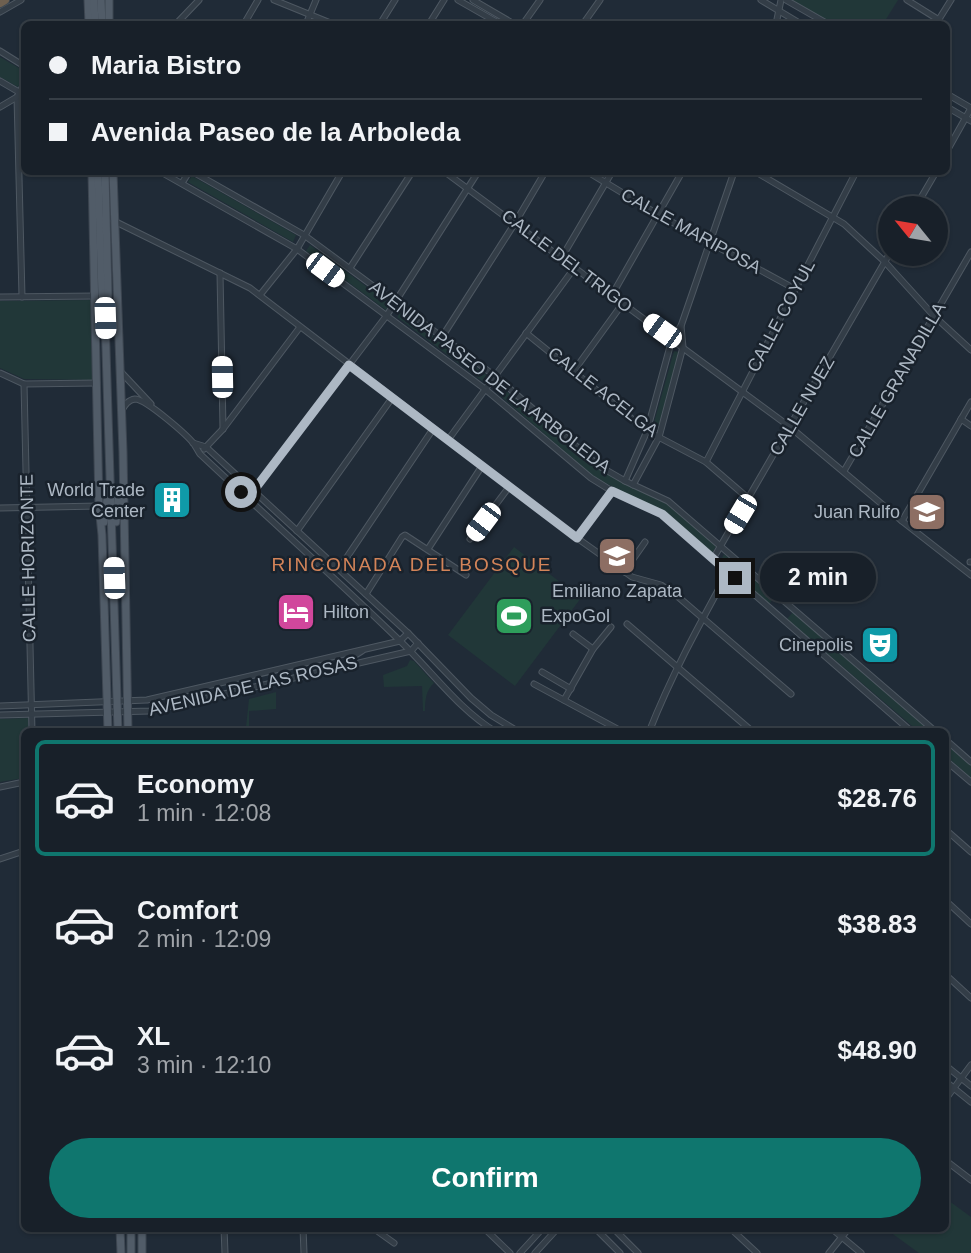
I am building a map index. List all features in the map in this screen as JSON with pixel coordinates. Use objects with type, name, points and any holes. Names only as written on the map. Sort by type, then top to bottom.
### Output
[{"type":"highway","points":[[0,3],[5,0]]},
{"type":"main road","points":[[92,0],[93,21]]},
{"type":"main road","points":[[101,0],[102,21]]},
{"type":"main road","points":[[109,0],[109,21]]},
{"type":"main road","points":[[92,175],[105,318],[118,728]]},
{"type":"main road","points":[[98,175],[102,295]]},
{"type":"main road","points":[[105,175],[97,383],[108,728]]},
{"type":"main road","points":[[113,175],[128,728]]},
{"type":"main road","points":[[113,554],[122,452]]},
{"type":"main road","points":[[102,536],[111,468]]},
{"type":"main road","points":[[120,1232],[121,1253]]},
{"type":"main road","points":[[131,1232],[131,1253]]},
{"type":"main road","points":[[142,1232],[142,1253]]},
{"type":"street","points":[[0,12],[21,0]]},
{"type":"street","points":[[179,21],[199,0]]},
{"type":"street","points":[[246,21],[258,0]]},
{"type":"street","points":[[274,0],[325,21]]},
{"type":"street","points":[[307,21],[316,0]]},
{"type":"street","points":[[382,21],[394,0]]},
{"type":"street","points":[[431,21],[444,0]]},
{"type":"street","points":[[458,0],[483,6]]},
{"type":"street","points":[[472,0],[483,6],[498,21]]},
{"type":"street","points":[[525,21],[540,0]]},
{"type":"street","points":[[585,21],[600,0]]},
{"type":"street","points":[[761,0],[795,21]]},
{"type":"street","points":[[777,21],[783,0],[822,21]]},
{"type":"street","points":[[906,0],[937,21]]},
{"type":"street","points":[[939,21],[951,0]]},
{"type":"street","points":[[0,51],[21,64]]},
{"type":"street","points":[[0,81],[20,95]]},
{"type":"street","points":[[0,107],[20,95]]},
{"type":"street","points":[[20,95],[22,297]]},
{"type":"street","points":[[950,96],[971,108],[968,119],[950,146]]},
{"type":"street","points":[[950,109],[968,119]]},
{"type":"street","name":"AVENIDA PASEO DE LA ARBOLEDA","points":[[167,175],[296,248],[485,388],[591,478],[662,514],[907,728]]},
{"type":"street","points":[[182,183],[189,175]]},
{"type":"street","name":"AVENIDA PASEO DE LA ARBOLEDA","points":[[196,175],[304,235],[495,376],[598,466],[668,501],[931,728]]},
{"type":"street","points":[[260,295],[296,248],[340,175]]},
{"type":"street","points":[[350,268],[410,175]]},
{"type":"street","name":"CALLE DEL TRIGO","points":[[449,175],[742,390],[971,575]]},
{"type":"street","points":[[248,498],[387,315],[476,175]]},
{"type":"street","points":[[442,337],[543,175]]},
{"type":"street","name":"CALLE MARIPOSA","points":[[593,175],[659,215],[795,289]]},
{"type":"street","points":[[562,257],[610,175]]},
{"type":"street","points":[[612,295],[680,175]]},
{"type":"street","points":[[625,481],[648,431],[672,339],[681,326],[733,175]]},
{"type":"street","points":[[761,175],[844,224],[878,256]]},
{"type":"street","name":"CALLE COYUL","points":[[706,462],[854,175]]},
{"type":"street","points":[[922,196],[934,175]]},
{"type":"street","points":[[114,221],[260,295],[447,440],[624,572],[666,588],[791,694]]},
{"type":"street","name":"CALLE GRANADILLA","points":[[844,471],[971,251]]},
{"type":"street","name":"CALLE NUEZ","points":[[713,559],[883,266]]},
{"type":"street","points":[[889,266],[934,316],[971,350]]},
{"type":"street","points":[[447,440],[575,267]]},
{"type":"street","points":[[220,273],[223,429]]},
{"type":"street","points":[[0,297],[102,295]]},
{"type":"street","points":[[573,372],[623,303]]},
{"type":"street","points":[[633,485],[659,437],[682,347],[681,326]]},
{"type":"street","points":[[200,454],[223,429],[300,327]]},
{"type":"street","name":"CALLE ACELGA","points":[[526,332],[648,431],[706,462],[749,499]]},
{"type":"street","points":[[120,371],[155,409]]},
{"type":"street","points":[[0,373],[24,384],[97,383]]},
{"type":"street","name":"CALLE HORIZONTE","points":[[24,384],[32,728]]},
{"type":"street","points":[[297,531],[392,398]]},
{"type":"street","points":[[121,416],[126,403],[133,400],[142,401],[155,409],[411,651],[462,704],[491,728]]},
{"type":"street","points":[[902,521],[971,402]]},
{"type":"street","points":[[961,419],[971,426]]},
{"type":"street","points":[[339,569],[433,429]]},
{"type":"street","points":[[193,443],[206,447],[408,633],[471,698],[512,728]]},
{"type":"street","points":[[428,550],[482,466]]},
{"type":"street","points":[[470,539],[509,487]]},
{"type":"street","points":[[577,538],[612,491]]},
{"type":"street","points":[[0,508],[99,506]]},
{"type":"street","points":[[366,594],[405,535],[466,575]]},
{"type":"street","points":[[624,572],[645,542]]},
{"type":"street","points":[[651,728],[677,666],[728,572]]},
{"type":"street","points":[[627,624],[748,728]]},
{"type":"street","points":[[564,700],[593,649],[611,627]]},
{"type":"street","points":[[400,641],[408,633]]},
{"type":"street","points":[[573,634],[593,649]]},
{"type":"street","name":"AVENIDA DE LAS ROSAS","points":[[0,706],[147,700],[400,641]]},
{"type":"street","points":[[411,651],[418,643]]},
{"type":"street","points":[[346,665],[354,656],[368,648]]},
{"type":"street","name":"AVENIDA DE LAS ROSAS","points":[[0,716],[150,711],[411,651]]},
{"type":"street","points":[[542,671],[571,689]]},
{"type":"street","points":[[534,684],[616,728]]},
{"type":"street","points":[[949,743],[971,762]]},
{"type":"street","points":[[949,763],[971,782]]},
{"type":"street","points":[[0,787],[21,783]]},
{"type":"street","points":[[949,833],[971,852]]},
{"type":"street","points":[[0,859],[21,852]]},
{"type":"street","points":[[949,904],[971,924]]},
{"type":"street","points":[[949,978],[971,998]]},
{"type":"street","points":[[949,1095],[971,1065]]},
{"type":"street","points":[[949,1068],[971,1086]]},
{"type":"street","points":[[949,1085],[971,1102]]},
{"type":"street","points":[[949,1163],[971,1180]]},
{"type":"street","points":[[224,1232],[225,1253]]},
{"type":"street","points":[[303,1232],[304,1253]]},
{"type":"street","points":[[379,1232],[394,1243]]},
{"type":"street","points":[[488,1232],[510,1253]]},
{"type":"street","points":[[520,1253],[539,1232]]},
{"type":"street","points":[[534,1253],[554,1232]]},
{"type":"street","points":[[599,1232],[620,1253]]},
{"type":"street","points":[[617,1232],[638,1253]]},
{"type":"street","points":[[734,1232],[757,1253]]},
{"type":"street","points":[[835,1232],[861,1253]]},
{"type":"street","points":[[830,1253],[846,1232]]},
{"type":"green space","points":[[792,0],[898,0],[885,21],[828,21]]},
{"type":"green space","points":[[0,57],[21,69],[18,87],[0,77]]},
{"type":"green space","points":[[192,176],[296,235],[293,242],[188,182]]},
{"type":"green space","points":[[310,245],[390,304],[386,310],[306,251]]},
{"type":"green space","points":[[92,300],[95,380],[24,379],[0,368],[0,301]]},
{"type":"green space","points":[[401,312],[489,377],[485,383],[397,317]]},
{"type":"green space","points":[[674,351],[679,352],[658,428],[653,426]]},
{"type":"green space","points":[[500,386],[603,472],[667,504],[716,546],[712,554],[663,512],[594,477],[496,392]]},
{"type":"green space","name":"ExpoGol","points":[[514,547],[581,598],[515,686],[448,635]]},
{"type":"green space","points":[[724,554],[775,597],[769,604],[720,562]]},
{"type":"green space","points":[[793,612],[928,728],[914,728],[787,619]]},
{"type":"green space","points":[[410,660],[434,683],[426,695],[425,711],[422,686],[384,687],[383,675],[407,666]]},
{"type":"green space","points":[[276,692],[276,709],[249,711],[248,728],[246,727],[249,699]]},
{"type":"green space","points":[[28,718],[28,728],[21,728],[21,778],[0,782],[0,719]]},
{"type":"green space","points":[[949,747],[971,766],[971,778],[949,759]]},
{"type":"green space","points":[[949,1201],[971,1217],[971,1253],[919,1253],[890,1232],[949,1232]]},
{"type":"place","name":"World Trade Center","points":[[172,500]]},
{"type":"place","name":"Juan Rulfo","points":[[927,512]]},
{"type":"place","name":"Emiliano Zapata","points":[[617,556]]},
{"type":"place","name":"Hilton","points":[[296,612]]},
{"type":"place","name":"ExpoGol","points":[[514,616]]},
{"type":"place","name":"Cinepolis","points":[[880,645]]},
{"type":"district","name":"RINCONADA DEL BOSQUE","points":[[412,564]]},
{"type":"route","points":[[241,492],[248,498],[349,365],[577,538],[612,491],[662,514],[735,578]]}]
